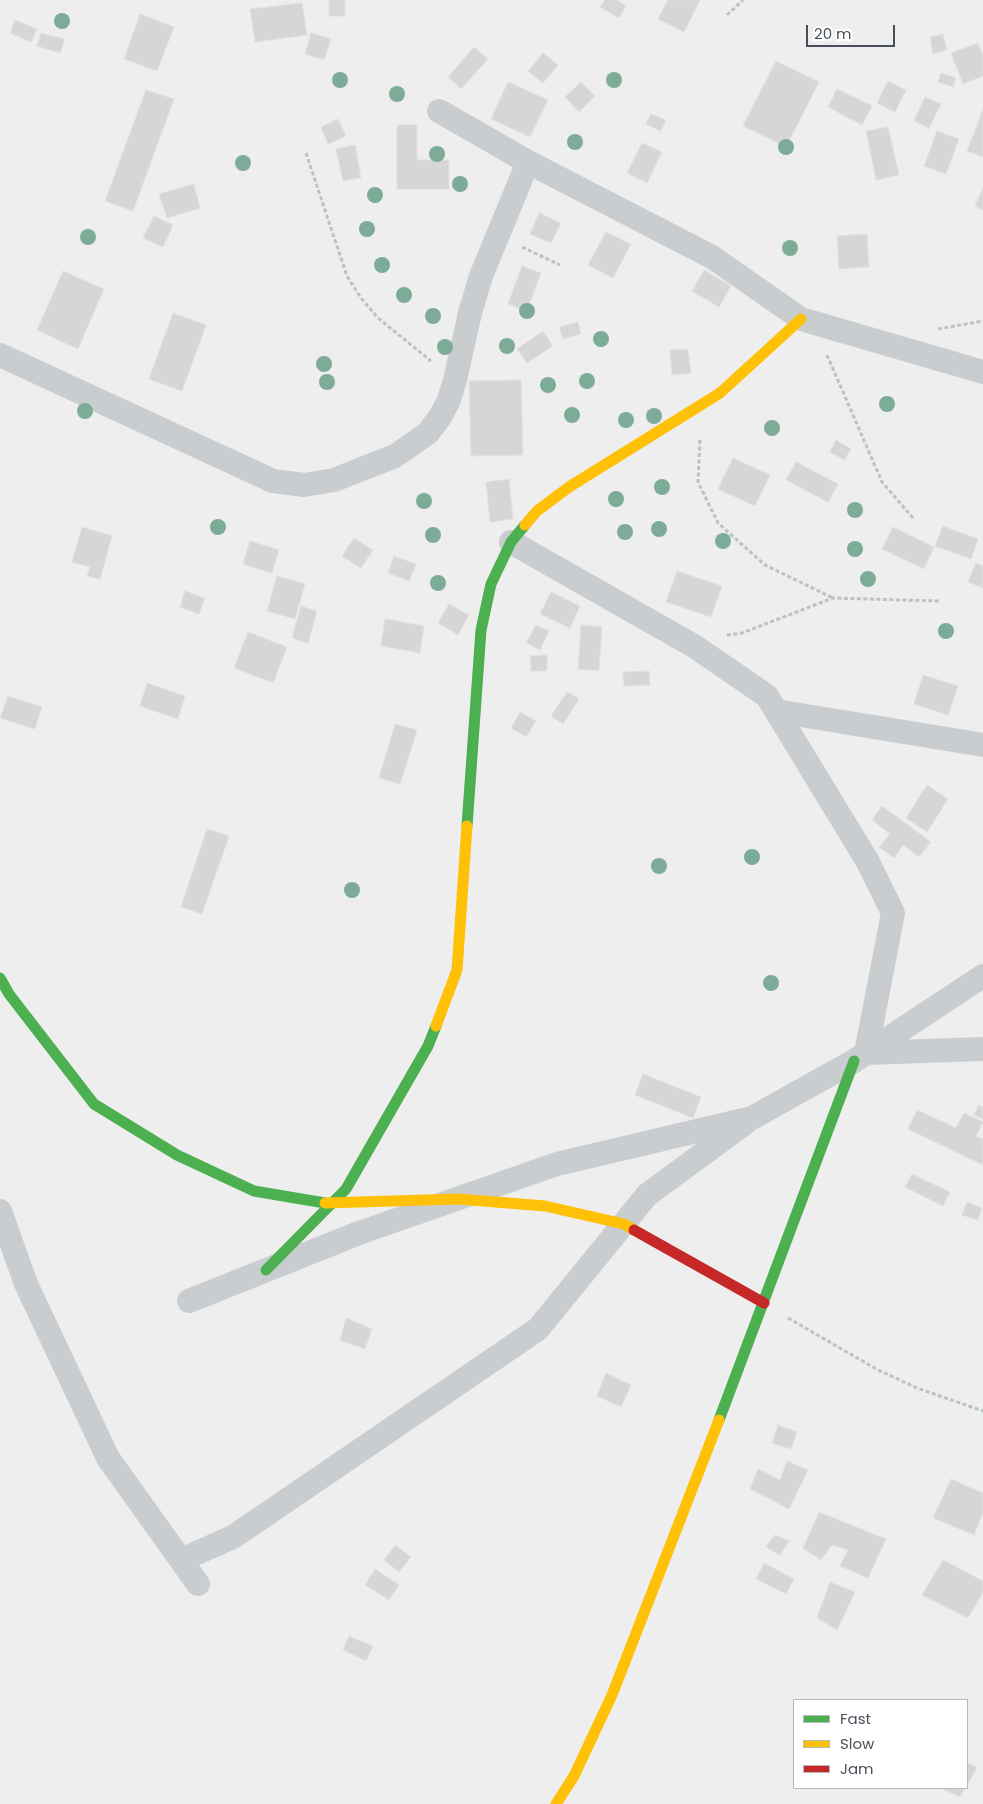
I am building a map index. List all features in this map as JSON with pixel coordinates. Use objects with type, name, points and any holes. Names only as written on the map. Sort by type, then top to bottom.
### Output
[{"type":"street","points":[[439,111],[528,162],[712,257],[807,322],[875,339],[983,372]]},
{"type":"street","points":[[0,355],[274,481],[304,485],[334,480],[395,456],[413,446],[428,433],[440,417],[449,400],[470,313],[496,234],[528,162]]},
{"type":"street","points":[[266,1270],[346,1189],[428,1046],[457,970],[481,630],[491,584],[511,542],[537,511],[569,487],[720,393],[807,322]]},
{"type":"street","points":[[511,542],[684,641],[767,696],[868,862],[893,913],[860,1057],[612,1695],[574,1776],[556,1804]]},
{"type":"street","points":[[776,711],[983,745]]},
{"type":"street","points":[[181,1560],[233,1537],[538,1328],[647,1195],[752,1118],[860,1057],[983,976]]},
{"type":"street","points":[[0,978],[8,994],[94,1104],[177,1155],[254,1191],[330,1204],[458,1199],[545,1206],[624,1224],[764,1303]]},
{"type":"street","points":[[860,1057],[983,1049]]},
{"type":"street","points":[[189,1301],[359,1233],[557,1164],[752,1118]]},
{"type":"street","points":[[0,1211],[26,1284],[108,1458],[198,1584]]},
{"type":"path","points":[[726,15],[743,0]]},
{"type":"path","points":[[306,153],[347,276],[360,298],[378,318],[455,380]]},
{"type":"path","points":[[496,234],[560,265]]},
{"type":"path","points":[[807,322],[882,482],[913,518]]},
{"type":"path","points":[[700,437],[698,482],[718,522],[765,565],[833,598]]},
{"type":"path","points":[[684,641],[742,633],[833,598],[939,601]]},
{"type":"path","points":[[764,1303],[878,1370],[918,1388],[983,1411]]},
{"type":"building","points":[[329,0],[345,0],[345,16],[329,16]]},
{"type":"building","points":[[605,0],[617,0],[626,6],[619,18],[600,7]]},
{"type":"building","points":[[668,0],[700,0],[684,32],[658,19]]},
{"type":"building","points":[[302,3],[307,35],[255,42],[250,9]]},
{"type":"building","points":[[140,14],[174,27],[157,71],[124,59]]},
{"type":"building","points":[[15,20],[37,29],[31,42],[10,33]]},
{"type":"building","points":[[41,33],[65,39],[60,53],[37,46]]},
{"type":"building","points":[[311,33],[331,39],[324,60],[305,54]]},
{"type":"building","points":[[943,34],[947,50],[933,54],[930,37]]},
{"type":"building","points":[[978,43],[983,55],[983,76],[963,84],[951,53]]},
{"type":"building","points":[[474,47],[488,59],[461,89],[448,77]]},
{"type":"building","points":[[543,53],[558,65],[543,83],[528,71]]},
{"type":"building","points":[[776,61],[819,82],[786,147],[743,126]]},
{"type":"building","points":[[941,73],[956,78],[953,87],[938,82]]},
{"type":"building","points":[[888,81],[906,90],[895,112],[877,103]]},
{"type":"building","points":[[508,82],[548,100],[530,137],[491,119]]},
{"type":"building","points":[[581,82],[595,96],[579,112],[565,97]]},
{"type":"building","points":[[837,89],[872,106],[862,125],[828,107]]},
{"type":"building","points":[[146,90],[174,99],[133,211],[105,201]]},
{"type":"building","points":[[925,97],[941,104],[929,128],[914,121]]},
{"type":"building","points":[[983,110],[983,157],[967,151]]},
{"type":"building","points":[[651,114],[666,120],[661,131],[646,124]]},
{"type":"building","points":[[338,119],[346,136],[328,144],[321,127]]},
{"type":"building","points":[[397,125],[417,125],[417,160],[449,160],[449,189],[397,189]]},
{"type":"building","points":[[888,127],[899,175],[876,180],[866,131]]},
{"type":"building","points":[[937,131],[959,139],[946,174],[924,166]]},
{"type":"building","points":[[642,143],[662,152],[647,183],[627,173]]},
{"type":"building","points":[[355,145],[361,178],[343,181],[336,149]]},
{"type":"building","points":[[194,184],[200,208],[167,218],[159,194]]},
{"type":"building","points":[[983,188],[983,210],[975,206]]},
{"type":"building","points":[[539,213],[561,223],[551,243],[530,234]]},
{"type":"building","points":[[154,216],[173,225],[163,247],[143,238]]},
{"type":"building","points":[[606,232],[631,244],[613,278],[588,265]]},
{"type":"building","points":[[867,234],[869,267],[839,269],[837,236]]},
{"type":"building","points":[[522,266],[541,273],[527,311],[508,304]]},
{"type":"building","points":[[704,270],[731,286],[719,307],[692,291]]},
{"type":"building","points":[[63,271],[104,289],[78,349],[37,330]]},
{"type":"building","points":[[173,313],[206,325],[182,391],[149,379]]},
{"type":"building","points":[[578,322],[581,334],[563,339],[559,327]]},
{"type":"building","points":[[543,331],[553,346],[527,363],[517,349]]},
{"type":"building","points":[[688,349],[691,373],[672,375],[670,350]]},
{"type":"building","points":[[521,380],[523,455],[471,456],[469,381]]},
{"type":"building","points":[[836,440],[851,449],[844,460],[830,452]]},
{"type":"building","points":[[733,458],[770,475],[755,506],[718,489]]},
{"type":"building","points":[[796,462],[838,484],[828,502],[786,480]]},
{"type":"building","points":[[509,479],[513,519],[490,522],[486,482]]},
{"type":"building","points":[[943,526],[978,539],[971,559],[935,546]]},
{"type":"building","points":[[82,527],[112,536],[100,579],[87,576],[90,567],[72,562]]},
{"type":"building","points":[[893,527],[934,547],[924,569],[882,549]]},
{"type":"building","points":[[354,538],[373,550],[361,568],[342,556]]},
{"type":"building","points":[[250,541],[279,550],[272,573],[243,564]]},
{"type":"building","points":[[394,556],[416,564],[409,581],[388,573]]},
{"type":"building","points":[[976,563],[983,566],[983,588],[968,582]]},
{"type":"building","points":[[677,571],[722,586],[711,617],[666,602]]},
{"type":"building","points":[[277,576],[305,584],[295,619],[267,611]]},
{"type":"building","points":[[185,591],[205,598],[199,614],[180,607]]},
{"type":"building","points":[[551,592],[580,606],[570,628],[540,614]]},
{"type":"building","points":[[449,604],[469,615],[458,635],[438,623]]},
{"type":"building","points":[[301,606],[317,611],[308,643],[292,638]]},
{"type":"building","points":[[385,619],[424,626],[420,653],[381,646]]},
{"type":"building","points":[[536,625],[549,631],[540,650],[526,643]]},
{"type":"building","points":[[581,625],[602,627],[599,671],[578,669]]},
{"type":"building","points":[[248,632],[287,647],[273,683],[234,668]]},
{"type":"building","points":[[547,655],[547,671],[531,671],[530,656]]},
{"type":"building","points":[[649,671],[650,685],[624,686],[623,672]]},
{"type":"building","points":[[923,675],[958,686],[948,715],[914,704]]},
{"type":"building","points":[[147,683],[185,696],[178,719],[140,706]]},
{"type":"building","points":[[567,692],[579,699],[563,724],[551,716]]},
{"type":"building","points":[[8,696],[42,707],[35,729],[0,718]]},
{"type":"building","points":[[520,712],[536,721],[526,737],[511,728]]},
{"type":"building","points":[[395,724],[417,730],[400,784],[379,778]]},
{"type":"building","points":[[927,785],[948,799],[927,832],[906,818]]},
{"type":"building","points":[[882,806],[931,842],[919,857],[903,845],[894,858],[879,847],[890,834],[872,820]]},
{"type":"building","points":[[207,829],[229,836],[202,914],[181,907]]},
{"type":"building","points":[[643,1074],[701,1097],[693,1118],[635,1095]]},
{"type":"building","points":[[978,1105],[983,1107],[983,1119],[974,1115]]},
{"type":"building","points":[[917,1110],[956,1128],[964,1113],[983,1122],[976,1136],[983,1139],[983,1165],[908,1129]]},
{"type":"building","points":[[912,1174],[950,1192],[943,1206],[905,1187]]},
{"type":"building","points":[[967,1202],[982,1208],[978,1220],[962,1215]]},
{"type":"building","points":[[346,1318],[372,1329],[365,1349],[340,1340]]},
{"type":"building","points":[[606,1373],[631,1385],[621,1407],[597,1396]]},
{"type":"building","points":[[778,1425],[797,1432],[791,1449],[772,1443]]},
{"type":"building","points":[[787,1461],[808,1470],[789,1509],[750,1489],[758,1469],[780,1480]]},
{"type":"building","points":[[951,1479],[983,1493],[983,1512],[974,1535],[933,1518]]},
{"type":"building","points":[[819,1512],[886,1539],[868,1578],[840,1566],[848,1550],[832,1545],[821,1560],[803,1548]]},
{"type":"building","points":[[775,1535],[789,1541],[780,1555],[766,1547]]},
{"type":"building","points":[[395,1545],[411,1557],[399,1572],[384,1560]]},
{"type":"building","points":[[943,1560],[983,1581],[983,1592],[968,1618],[922,1595]]},
{"type":"building","points":[[764,1563],[794,1579],[786,1594],[756,1579]]},
{"type":"building","points":[[375,1569],[399,1585],[389,1600],[365,1585]]},
{"type":"building","points":[[830,1582],[855,1592],[837,1630],[817,1618]]},
{"type":"building","points":[[349,1636],[373,1646],[366,1661],[343,1650]]},
{"type":"building","points":[[968,1763],[977,1767],[968,1784]]},
{"type":"building","points":[[942,1789],[964,1789],[960,1797]]},
{"type":"traffic: fast","points":[[467,826],[481,630],[491,584],[511,542],[525,525]]},
{"type":"traffic: fast","points":[[0,978],[9,994],[94,1104],[177,1155],[254,1191],[325,1203]]},
{"type":"traffic: fast","points":[[266,1270],[346,1189],[428,1046],[436,1026]]},
{"type":"traffic: fast","points":[[719,1420],[854,1061]]},
{"type":"traffic: slow","points":[[525,525],[537,511],[569,487],[720,393],[801,319]]},
{"type":"traffic: slow","points":[[436,1026],[457,970],[467,826]]},
{"type":"traffic: slow","points":[[325,1203],[458,1199],[545,1206],[624,1224],[634,1230]]},
{"type":"traffic: slow","points":[[556,1804],[574,1776],[612,1695],[719,1420]]},
{"type":"traffic: jam","points":[[634,1230],[764,1303]]}]
